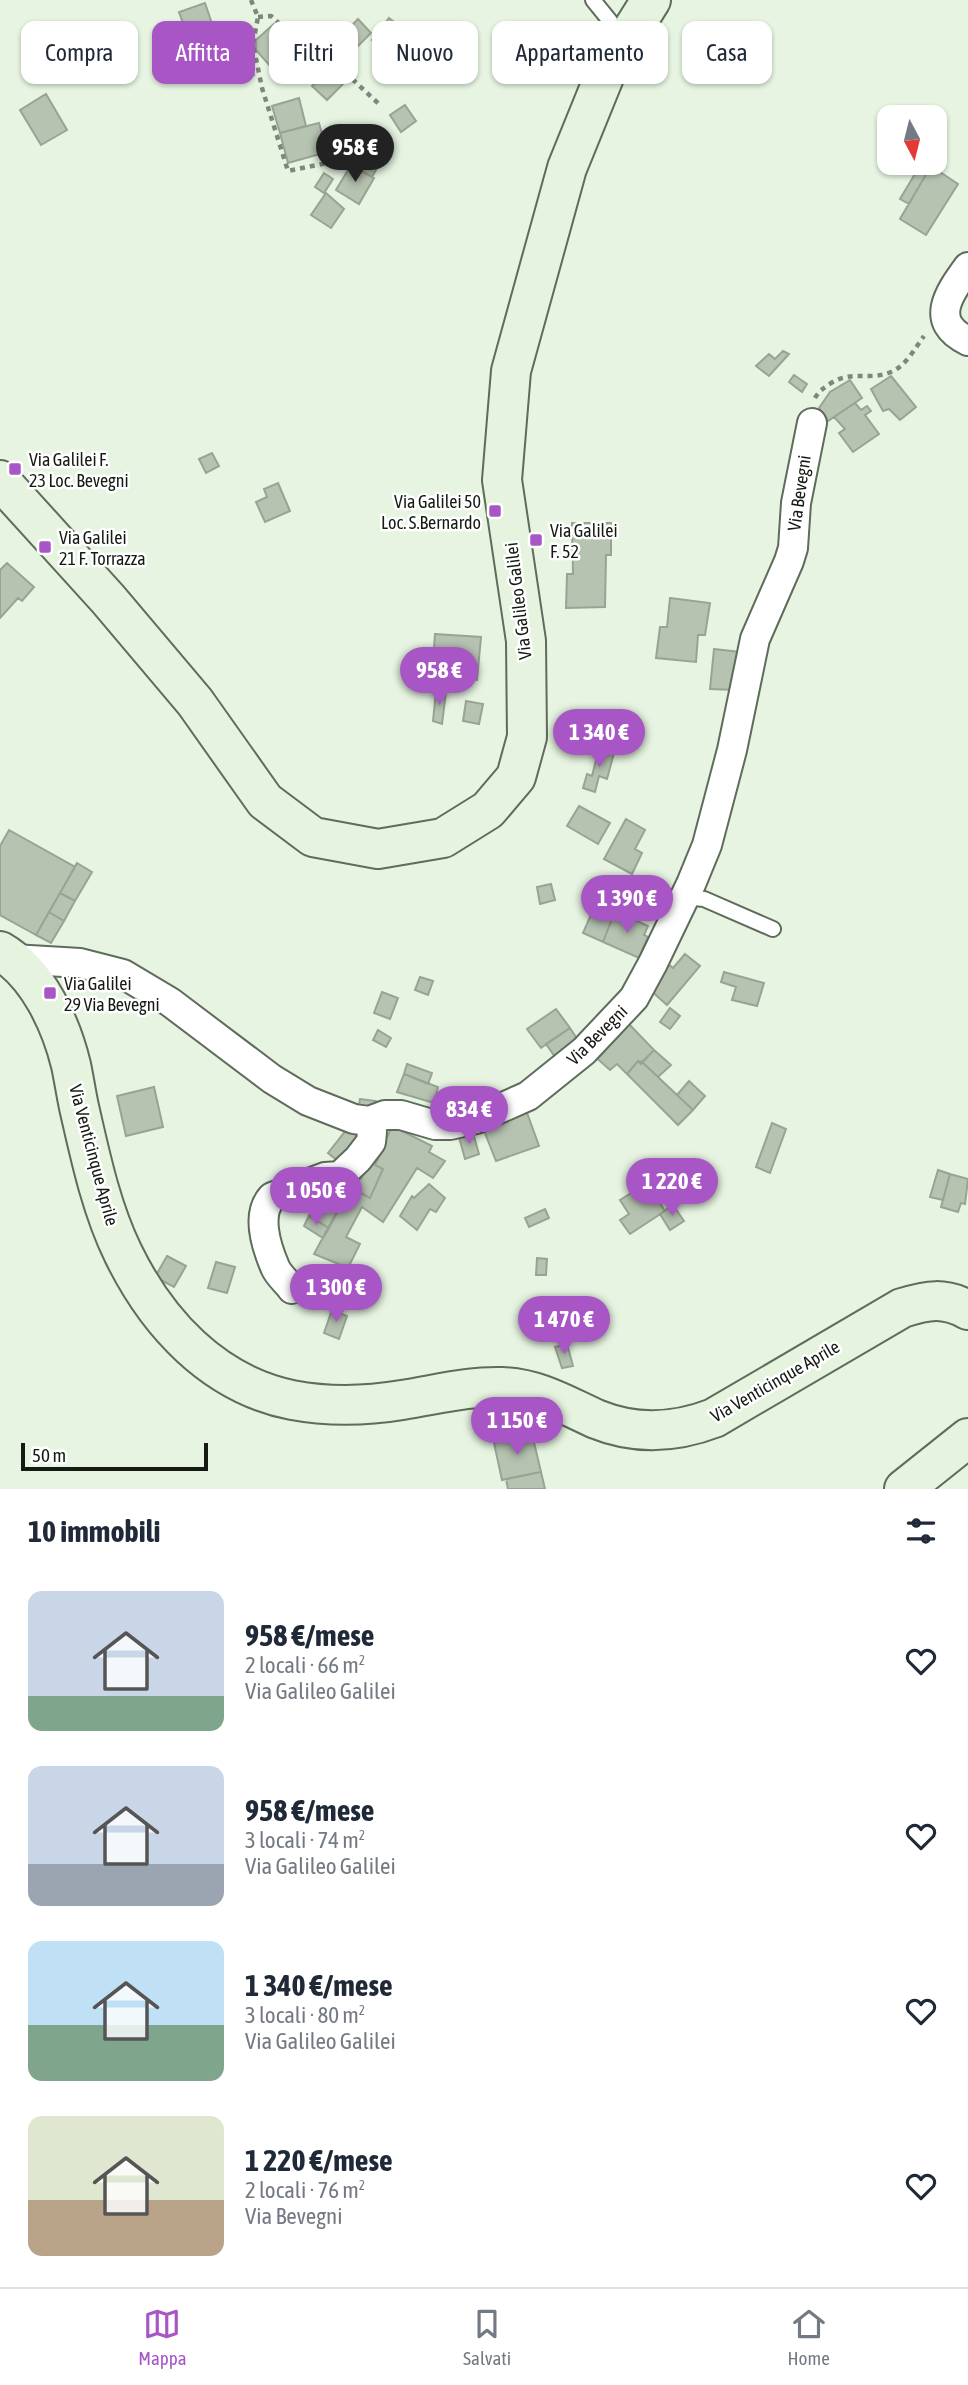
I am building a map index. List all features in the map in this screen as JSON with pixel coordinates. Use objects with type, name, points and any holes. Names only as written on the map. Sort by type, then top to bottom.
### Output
[{"type":"main road","name":"Via Galileo Galilei","points":[[0,480],[108,599],[195,702],[265,801],[313,837],[378,849],[443,838],[488,810],[516,777],[527,737],[526,641],[502,480],[511,371],[567,168],[606,72],[651,0]]},
{"type":"main road","name":"Via Venticinque Aprile","points":[[7,955],[36,986],[60,1028],[99,1186],[123,1253],[155,1306],[176,1331],[201,1357],[244,1386],[293,1400],[335,1405],[367,1405],[478,1387],[503,1387],[548,1396],[598,1420],[623,1428],[670,1430],[714,1418],[902,1308],[924,1301],[952,1301],[968,1310]]},
{"type":"main road","points":[[904,1489],[968,1438]]},
{"type":"street","points":[[968,267],[949,297],[945,316],[953,332],[968,341]]},
{"type":"street","name":"Via Bevegni","points":[[7,955],[70,962],[123,974],[170,1002],[272,1079],[308,1101],[354,1119],[369,1121],[385,1115],[401,1115],[435,1125],[450,1125],[476,1119],[528,1096],[584,1051],[634,998],[685,897],[707,845],[732,750],[755,639],[789,561],[800,479],[812,423]]},
{"type":"street","points":[[292,1289],[275,1268],[263,1227],[266,1203],[272,1196],[325,1177],[340,1176],[372,1142],[369,1121]]},
{"type":"lane","points":[[593,0],[610,21],[599,37],[598,93]]},
{"type":"lane","points":[[685,897],[704,899],[773,929]]},
{"type":"path","points":[[251,0],[258,17],[253,44],[262,88],[288,171],[341,160]]},
{"type":"path","points":[[258,17],[271,16],[307,49],[318,47],[382,106]]},
{"type":"path","points":[[812,423],[813,407],[819,391],[849,375],[867,376],[892,372],[902,365],[929,328],[945,316]]},
{"type":"building","points":[[205,3],[211,21],[182,21],[179,12]]},
{"type":"building","points":[[358,19],[371,33],[358,46],[358,21]]},
{"type":"building","points":[[269,28],[269,65],[256,50],[256,40]]},
{"type":"building","points":[[314,84],[343,84],[327,100],[312,86]]},
{"type":"building","points":[[46,94],[67,130],[41,145],[20,110]]},
{"type":"building","points":[[299,98],[306,126],[280,133],[272,106]]},
{"type":"building","points":[[405,105],[416,121],[401,132],[390,115]]},
{"type":"building","points":[[319,123],[327,152],[288,163],[280,133]]},
{"type":"building","points":[[369,141],[387,151],[372,177],[354,167]]},
{"type":"building","points":[[351,165],[374,178],[359,204],[336,190]]},
{"type":"building","points":[[324,173],[333,179],[324,193],[315,187]]},
{"type":"building","points":[[914,175],[926,175],[909,204],[900,199]]},
{"type":"building","points":[[926,175],[944,175],[958,184],[926,235],[900,219]]},
{"type":"building","points":[[326,193],[344,209],[331,228],[311,215]]},
{"type":"building","points":[[783,351],[789,354],[769,376],[756,366],[769,354],[775,359]]},
{"type":"building","points":[[794,375],[807,384],[802,392],[789,382]]},
{"type":"building","points":[[891,376],[916,407],[900,420],[889,409],[883,411],[871,389]]},
{"type":"building","points":[[850,380],[862,398],[828,421],[819,408],[830,392]]},
{"type":"building","points":[[855,403],[861,410],[867,406],[871,411],[865,415],[879,434],[853,452],[839,433],[845,429],[834,417]]},
{"type":"building","points":[[212,453],[219,466],[206,473],[199,459]]},
{"type":"building","points":[[278,483],[290,511],[265,522],[256,502],[267,497],[264,489]]},
{"type":"building","points":[[572,523],[611,523],[611,555],[606,555],[605,607],[566,608],[567,574],[573,574]]},
{"type":"building","points":[[7,563],[34,587],[22,601],[18,598],[0,618],[0,570]]},
{"type":"building","points":[[670,598],[710,603],[705,635],[698,635],[696,662],[656,658],[660,627],[667,627]]},
{"type":"building","points":[[435,634],[481,637],[477,680],[437,676],[438,661],[433,661]]},
{"type":"building","points":[[714,649],[740,652],[736,690],[710,689]]},
{"type":"building","points":[[436,691],[446,692],[442,724],[433,721]]},
{"type":"building","points":[[466,701],[483,704],[479,724],[463,721]]},
{"type":"building","points":[[599,748],[614,753],[607,779],[599,776],[595,792],[583,788],[587,774],[592,776]]},
{"type":"building","points":[[579,806],[610,823],[598,844],[567,826]]},
{"type":"building","points":[[626,819],[645,830],[635,849],[642,853],[632,874],[604,859]]},
{"type":"building","points":[[9,830],[75,867],[36,935],[0,915],[0,846]]},
{"type":"building","points":[[77,863],[92,872],[75,901],[60,893]]},
{"type":"building","points":[[551,884],[555,900],[540,904],[537,887]]},
{"type":"building","points":[[60,893],[75,901],[64,921],[49,912]]},
{"type":"building","points":[[596,903],[615,911],[603,942],[583,933]]},
{"type":"building","points":[[615,911],[648,926],[644,935],[648,937],[639,958],[603,942]]},
{"type":"building","points":[[49,912],[64,921],[51,943],[36,935]]},
{"type":"building","points":[[685,954],[700,966],[667,1005],[647,987],[666,962],[673,968]]},
{"type":"building","points":[[724,972],[764,983],[757,1006],[732,1000],[736,987],[721,982]]},
{"type":"building","points":[[420,977],[433,981],[428,995],[415,990]]},
{"type":"building","points":[[382,992],[398,998],[390,1019],[374,1013]]},
{"type":"building","points":[[670,1008],[680,1016],[670,1029],[660,1022]]},
{"type":"building","points":[[556,1009],[570,1028],[541,1048],[527,1029]]},
{"type":"building","points":[[626,1021],[654,1050],[641,1064],[638,1061],[627,1074],[617,1064],[610,1070],[591,1053]]},
{"type":"building","points":[[570,1028],[583,1048],[560,1064],[546,1044]]},
{"type":"building","points":[[378,1030],[391,1038],[386,1047],[373,1040]]},
{"type":"building","points":[[654,1050],[671,1065],[658,1077],[642,1062]]},
{"type":"building","points":[[638,1061],[693,1110],[678,1125],[627,1074]]},
{"type":"building","points":[[407,1064],[432,1073],[428,1084],[404,1074]]},
{"type":"building","points":[[404,1074],[438,1087],[434,1103],[397,1092]]},
{"type":"building","points":[[689,1081],[705,1096],[693,1110],[677,1095]]},
{"type":"building","points":[[154,1087],[163,1127],[126,1136],[117,1096]]},
{"type":"building","points":[[360,1099],[376,1101],[374,1114],[358,1111]]},
{"type":"building","points":[[526,1110],[539,1146],[496,1161],[483,1128]]},
{"type":"building","points":[[772,1123],[786,1129],[770,1173],[756,1167]]},
{"type":"building","points":[[392,1126],[432,1146],[429,1152],[445,1161],[433,1178],[417,1168],[383,1222],[362,1207],[346,1237],[360,1244],[348,1268],[314,1254],[350,1187],[370,1198],[383,1169],[375,1165]]},
{"type":"building","points":[[347,1129],[362,1140],[343,1165],[328,1153]]},
{"type":"building","points":[[473,1133],[479,1154],[465,1159],[459,1137]]},
{"type":"building","points":[[371,1156],[378,1159],[375,1165],[383,1169],[370,1198],[350,1187],[355,1175],[361,1179]]},
{"type":"building","points":[[938,1170],[950,1174],[943,1200],[930,1197]]},
{"type":"building","points":[[950,1174],[968,1179],[965,1204],[961,1203],[958,1212],[941,1207]]},
{"type":"building","points":[[647,1183],[665,1211],[630,1234],[620,1220],[629,1214],[620,1200]]},
{"type":"building","points":[[429,1184],[445,1198],[436,1212],[430,1209],[417,1230],[400,1216],[412,1196],[414,1198]]},
{"type":"building","points":[[309,1189],[321,1196],[312,1211],[301,1203]]},
{"type":"building","points":[[321,1196],[339,1209],[329,1228],[309,1216]]},
{"type":"building","points":[[673,1205],[684,1221],[670,1230],[660,1214]]},
{"type":"building","points":[[545,1209],[549,1218],[529,1227],[525,1218]]},
{"type":"building","points":[[309,1216],[329,1228],[323,1238],[304,1226]]},
{"type":"building","points":[[167,1256],[186,1266],[174,1287],[155,1277]]},
{"type":"building","points":[[537,1258],[547,1259],[546,1275],[536,1275]]},
{"type":"building","points":[[216,1262],[235,1267],[227,1293],[208,1288]]},
{"type":"building","points":[[317,1275],[339,1279],[334,1304],[313,1300]]},
{"type":"building","points":[[332,1310],[347,1316],[339,1339],[324,1333]]},
{"type":"building","points":[[567,1344],[573,1366],[562,1368],[555,1347]]},
{"type":"building","points":[[532,1434],[541,1472],[502,1480],[494,1443]]},
{"type":"building","points":[[541,1472],[545,1489],[508,1489],[506,1479]]},
{"type":"place","name":"Via Galilei F. 23 Loc. Bevegni","points":[[15,469]]},
{"type":"place","name":"Via Galilei 50 Loc. S.Bernardo","points":[[495,511]]},
{"type":"place","name":"Via Galilei F. 52","points":[[536,540]]},
{"type":"place","name":"Via Galilei 21 F. Torrazza","points":[[45,547]]},
{"type":"place","name":"Via Galilei 29 Via Bevegni","points":[[50,993]]}]
